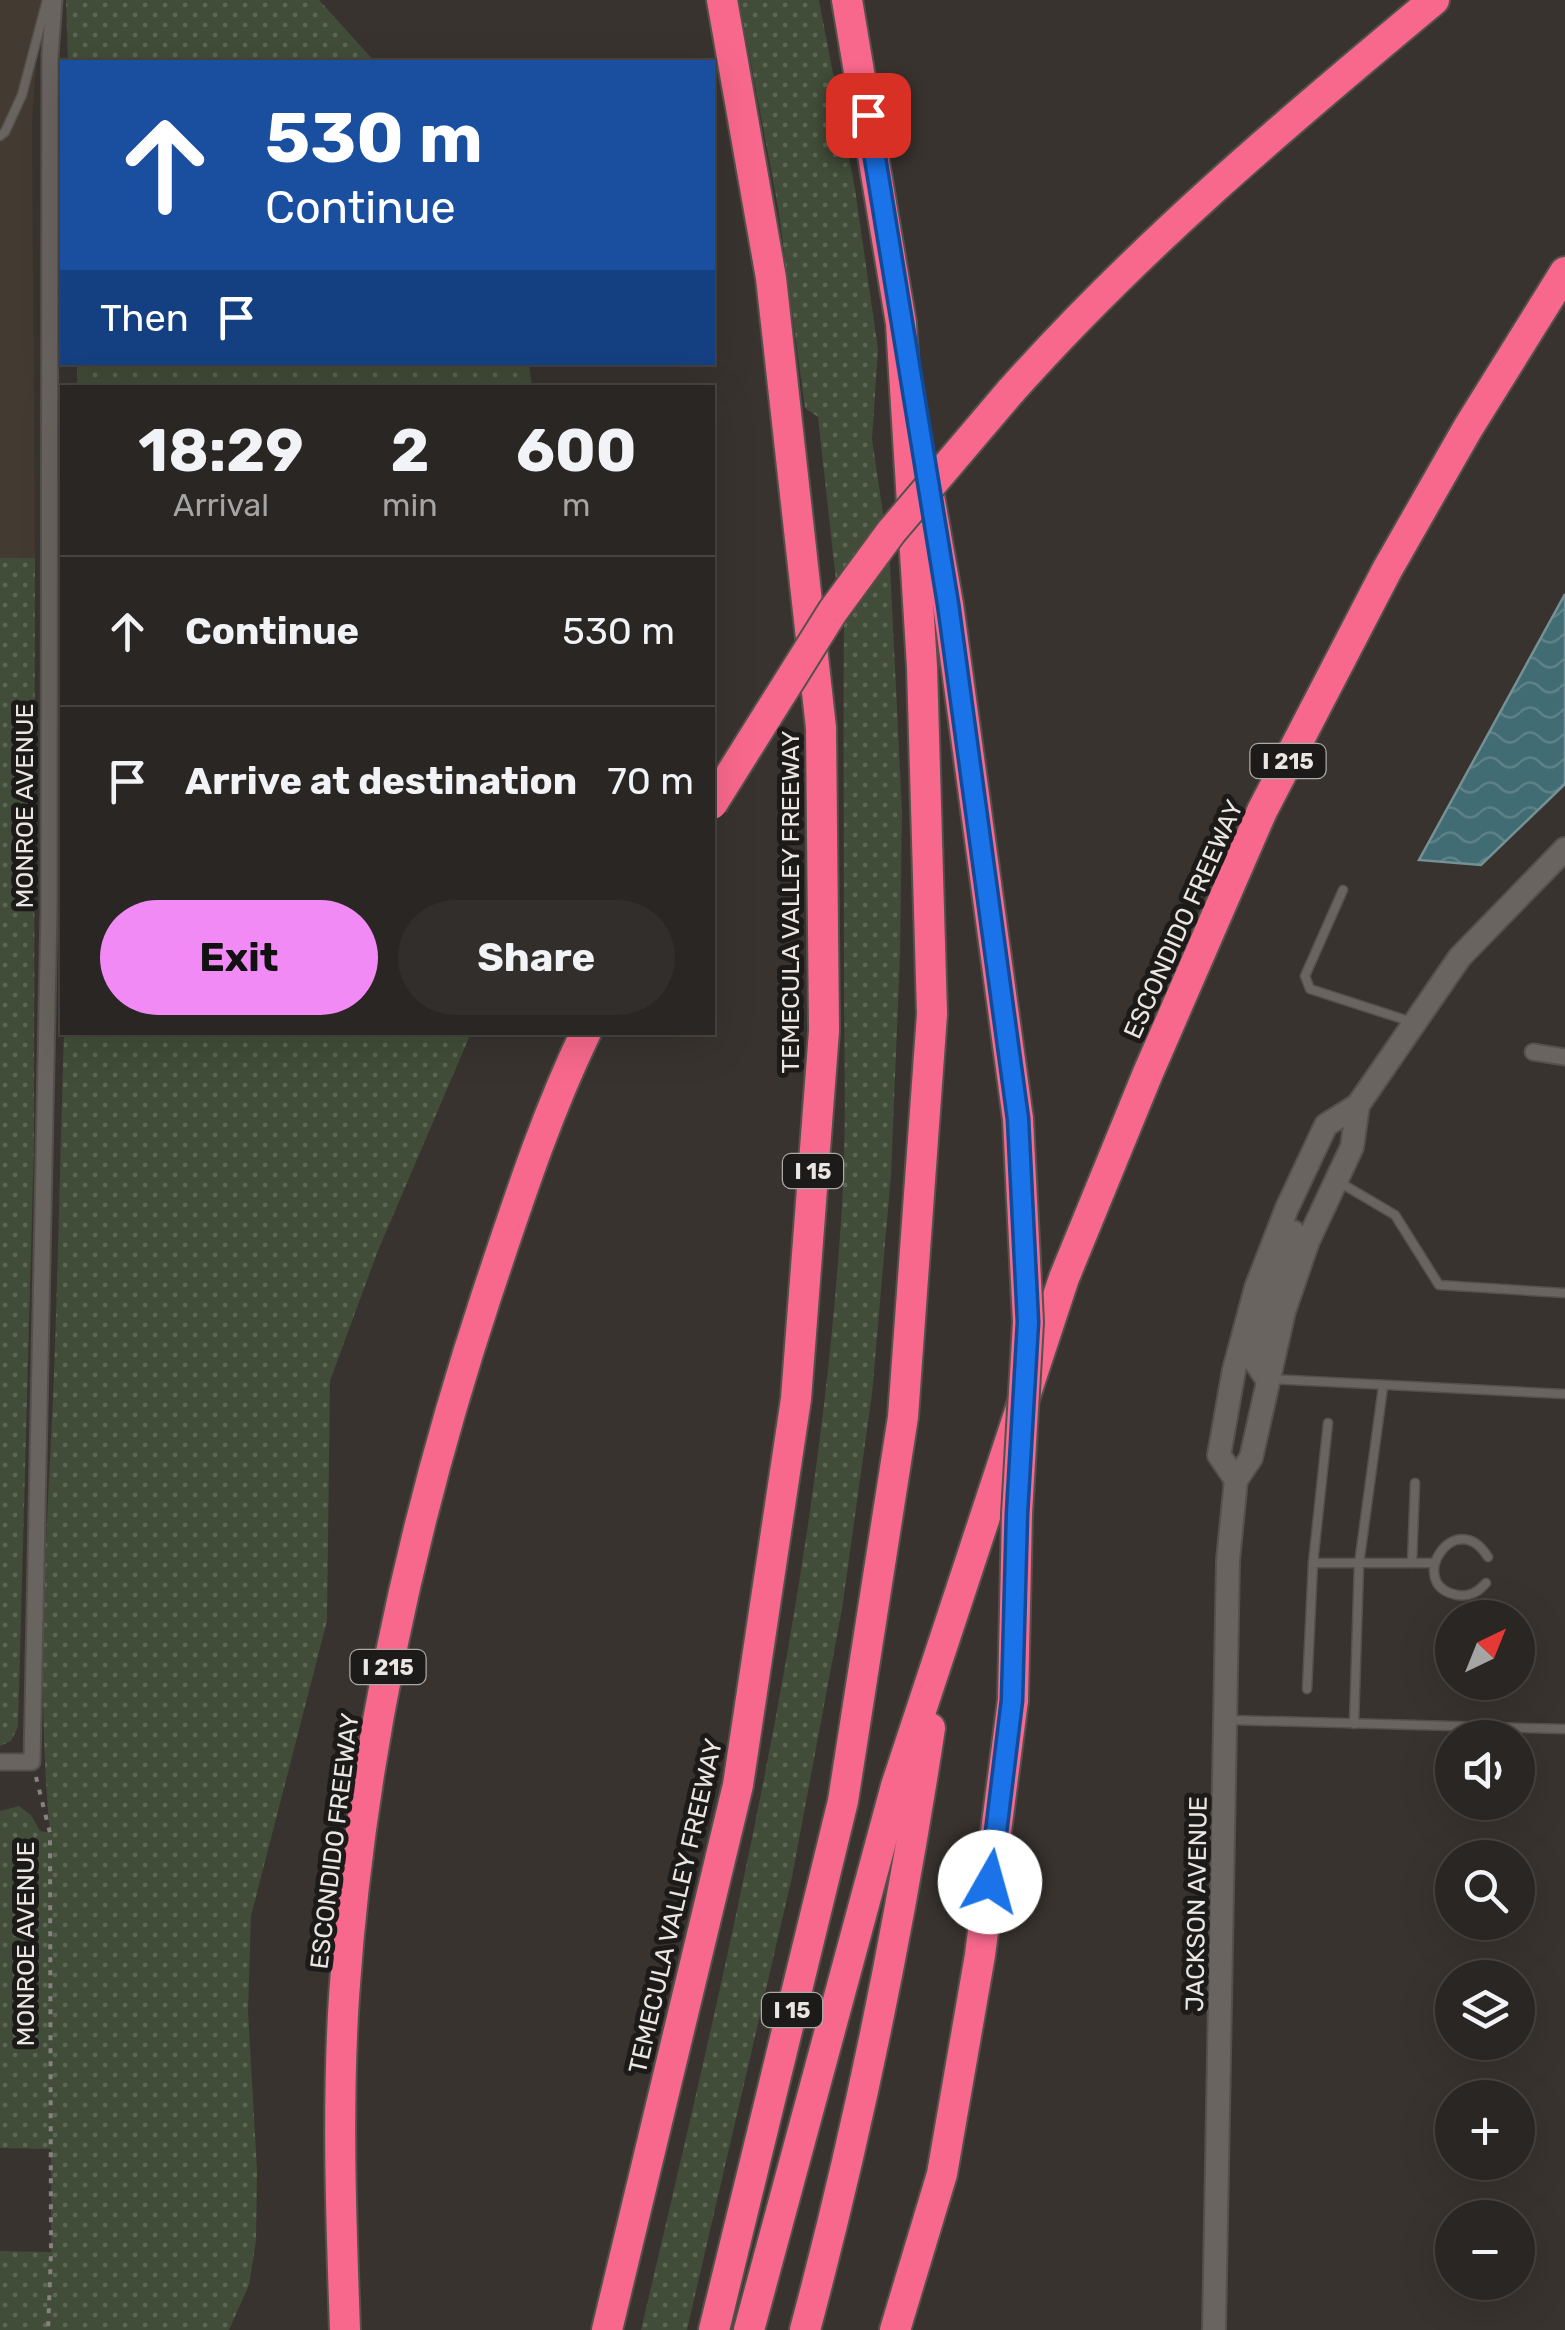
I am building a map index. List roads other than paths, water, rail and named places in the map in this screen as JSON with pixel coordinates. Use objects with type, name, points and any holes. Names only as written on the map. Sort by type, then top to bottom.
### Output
[{"type":"highway","name":"TEMECULA VALLEY FREEWAY","points":[[607,2330],[738,1785],[796,1400],[824,1031],[822,728],[772,278],[722,0]]},
{"type":"highway","name":"I 15","points":[[714,2330],[843,1801],[903,1417],[932,1014],[922,667],[900,323],[847,0]]},
{"type":"highway","points":[[715,799],[834,610],[891,532],[1078,315],[1257,147],[1434,0]]},
{"type":"highway","name":"ESCONDIDO FREEWAY","points":[[945,1632],[1064,1278],[1262,810],[1387,570],[1565,272]]},
{"type":"highway","points":[[895,2330],[942,2174],[980,1956],[1012,1700],[1028,1322],[1018,1119],[948,604],[900,323]]},
{"type":"highway","name":"ESCONDIDO FREEWAY","points":[[345,2330],[340,2178],[344,1997],[370,1766],[438,1450],[530,1163],[585,1035]]},
{"type":"highway","points":[[749,2330],[891,1804],[945,1632]]},
{"type":"highway","points":[[805,2330],[843,2188],[908,1870],[945,1632]]},
{"type":"main road","name":"JACKSON AVENUE","points":[[1214,2330],[1228,1560],[1236,1480],[1251,1458],[1284,1310],[1308,1240],[1352,1147],[1358,1105],[1460,957],[1565,849]]},
{"type":"main road","name":"JACKSON AVENUE","points":[[1236,1480],[1218,1455],[1234,1370],[1256,1288],[1326,1125],[1358,1105]]},
{"type":"main road","points":[[1267,1379],[1256,1364],[1256,1347],[1306,1204],[1304,1171]]},
{"type":"street","name":"MONROE AVENUE","points":[[0,1762],[32,1762],[48,910],[51,0]]},
{"type":"street","points":[[1533,1052],[1565,1058]]},
{"type":"lane","points":[[0,136],[22,96],[51,0]]},
{"type":"lane","points":[[1343,890],[1306,976],[1310,989],[1412,1022]]},
{"type":"lane","points":[[1335,1180],[1395,1215],[1438,1285],[1565,1292]]},
{"type":"lane","points":[[1267,1379],[1565,1394]]},
{"type":"lane","points":[[1354,1724],[1360,1564],[1384,1387]]},
{"type":"lane","points":[[1307,1689],[1313,1563],[1328,1423]]},
{"type":"lane","points":[[1412,1563],[1415,1483]]},
{"type":"lane","points":[[1486,1583],[1471,1594],[1452,1594],[1438,1582],[1434,1563],[1442,1547],[1459,1540],[1476,1544],[1488,1557]]},
{"type":"lane","points":[[1313,1563],[1434,1563]]},
{"type":"lane","points":[[1225,1720],[1565,1729]]},
{"type":"water","points":[[1565,594],[1565,784],[1481,865],[1419,860]]}]
